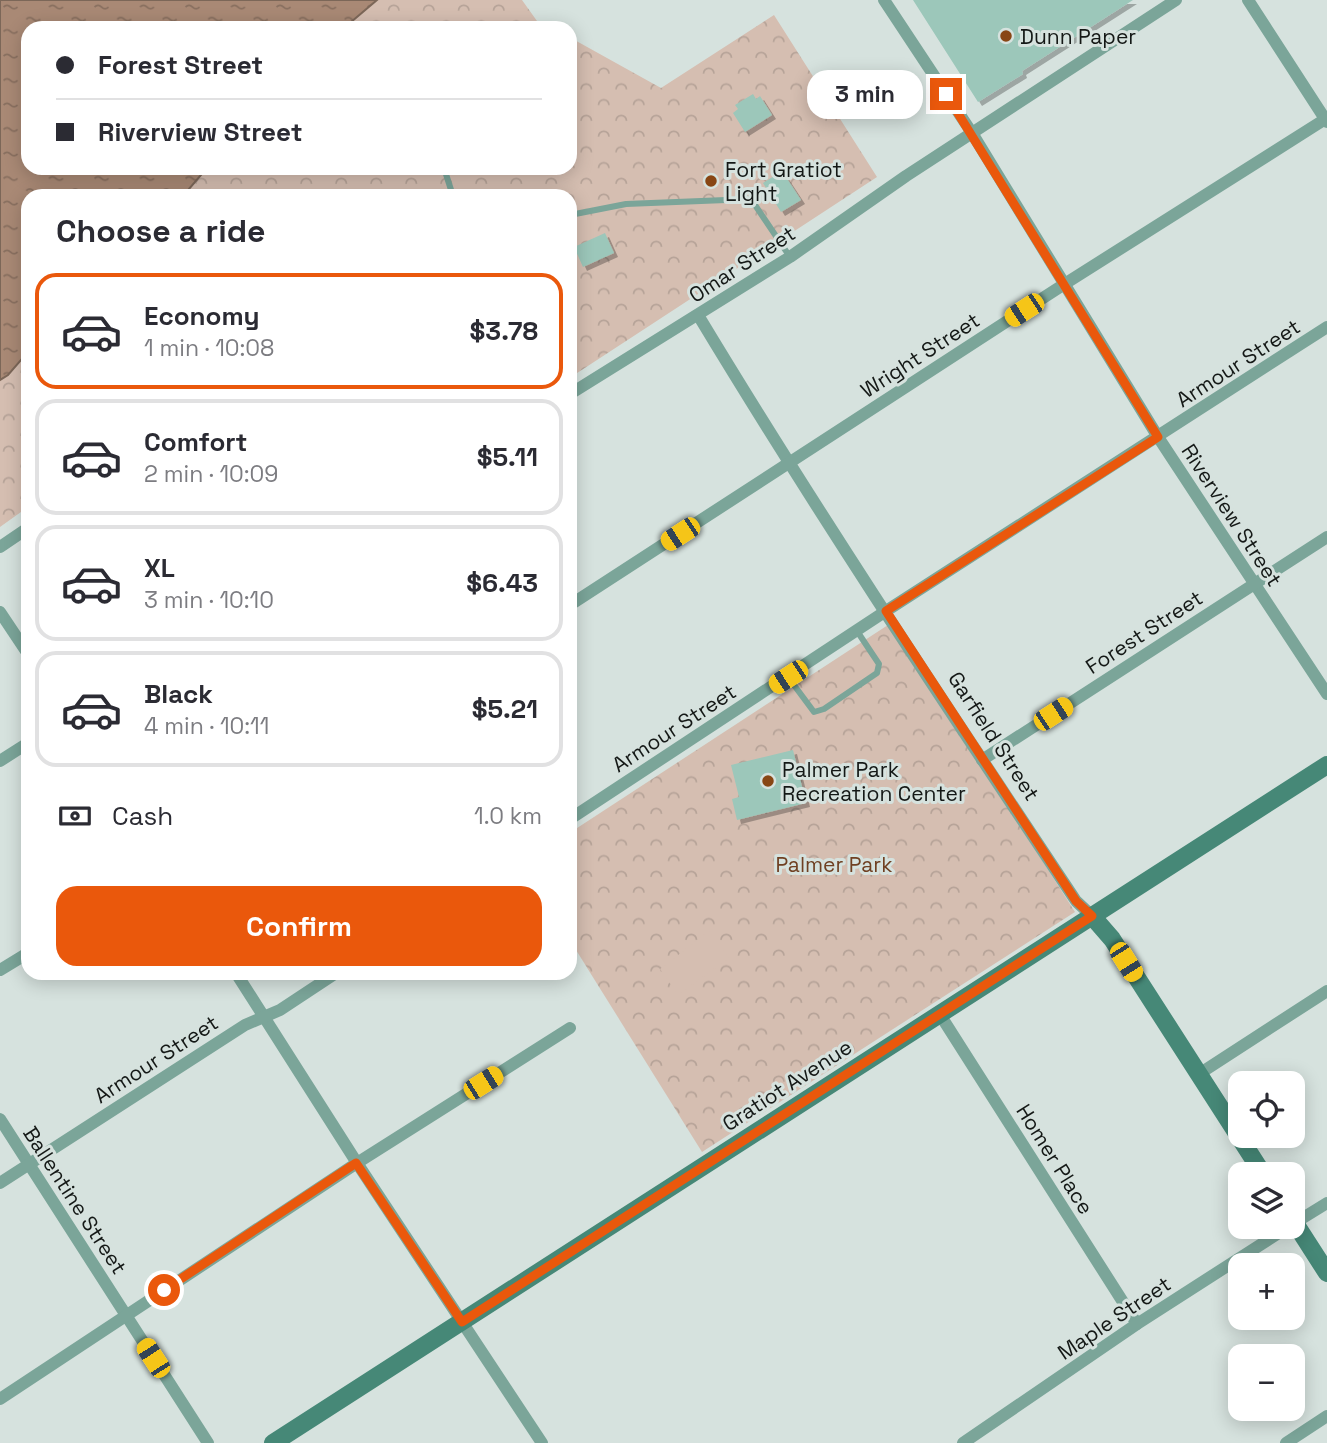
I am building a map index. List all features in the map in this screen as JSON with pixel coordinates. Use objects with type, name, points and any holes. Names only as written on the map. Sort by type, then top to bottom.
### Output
[{"type":"street","name":"Riverview Street","points":[[884,0],[972,133],[1158,437],[1327,694]]},
{"type":"street","name":"Omar Street","points":[[577,389],[790,257],[972,133],[1176,0]]},
{"type":"street","points":[[1248,0],[1326,120]]},
{"type":"street","name":"Wright Street","points":[[577,600],[1063,285],[1326,120]]},
{"type":"street","name":"Garfield Street","points":[[698,315],[788,464],[982,760],[1076,901],[1112,939],[1255,1162]]},
{"type":"street","name":"Armour Street","points":[[577,814],[886,611],[1327,327]]},
{"type":"street","points":[[0,547],[21,533]]},
{"type":"street","name":"Forest Street","points":[[982,760],[1327,537]]},
{"type":"street","points":[[0,612],[21,644]]},
{"type":"street","points":[[0,761],[21,748]]},
{"type":"street","name":"Gratiot Avenue","points":[[272,1443],[1327,765]]},
{"type":"street","points":[[0,970],[21,957]]},
{"type":"street","points":[[240,980],[356,1163],[542,1443]]},
{"type":"street","name":"Armour Street","points":[[0,1183],[246,1025],[280,1010],[326,980]]},
{"type":"street","points":[[1199,1074],[1327,991]]},
{"type":"street","name":"Homer Place","points":[[940,1013],[1138,1324]]},
{"type":"street","points":[[0,1399],[356,1163],[570,1028]]},
{"type":"street","name":"Ballentine Street","points":[[0,1119],[208,1443]]},
{"type":"street","name":"Maple Street","points":[[1305,1217],[1327,1203]]},
{"type":"street","name":"Maple Street","points":[[964,1443],[1138,1324],[1270,1239]]},
{"type":"street","points":[[1303,1239],[1327,1273]]},
{"type":"street","points":[[1286,1443],[1327,1416]]},
{"type":"lane","points":[[577,214],[626,204],[751,199],[790,257]]},
{"type":"lane","points":[[788,677],[814,712],[824,709],[877,673],[879,664],[857,631]]},
{"type":"green space","points":[[377,0],[522,0],[537,21],[352,21]]},
{"type":"green space","points":[[774,15],[877,177],[577,373],[577,189],[189,189],[201,175],[577,175],[577,41],[661,88]]},
{"type":"green space","points":[[21,360],[21,512],[0,527],[0,380]]},
{"type":"green space","name":"Palmer Park","points":[[891,623],[1075,912],[702,1152],[577,952],[577,828]]},
{"type":"green space","points":[[709,931],[729,958],[678,995],[660,969]]},
{"type":"water","points":[[0,0],[377,0],[352,21],[21,21],[21,175],[201,175],[189,189],[21,189],[21,360],[0,380]]},
{"type":"building","name":"Dunn Paper","points":[[913,0],[1133,0],[978,102]]},
{"type":"building","points":[[753,94],[756,99],[760,96],[772,115],[745,132],[733,113],[738,109],[735,105]]},
{"type":"building","points":[[782,171],[801,200],[781,212],[763,183]]},
{"type":"building","points":[[605,233],[614,253],[583,267],[577,254],[577,246]]},
{"type":"building","name":"Palmer Park Recreation Center","points":[[793,750],[806,803],[737,820],[732,799],[739,797],[731,765]]},
{"type":"place","name":"Dunn Paper","points":[[1006,36]]},
{"type":"place","name":"Fort Gratiot Light","points":[[711,181]]},
{"type":"place","name":"Palmer Park Recreation Center","points":[[768,781]]},
{"type":"route","points":[[164,1290],[356,1163],[462,1322],[1092,916],[1076,901],[886,611],[1158,437],[946,94]]}]
